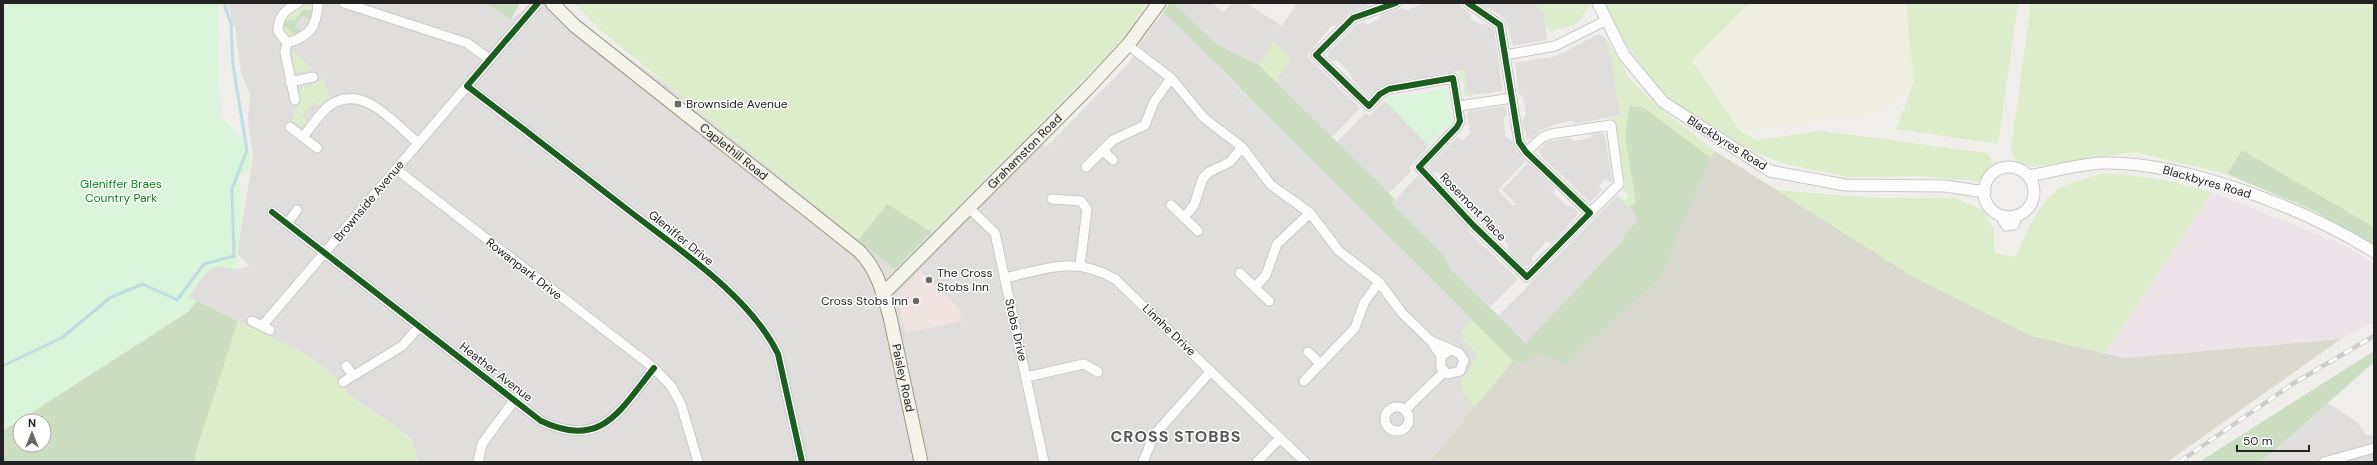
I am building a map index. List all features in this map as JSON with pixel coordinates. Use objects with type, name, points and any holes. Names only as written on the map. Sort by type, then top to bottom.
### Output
[{"type":"main road","name":"Caplethill Road","points":[[552,3],[575,26],[859,251],[871,263],[883,294]]},
{"type":"main road","name":"Grahamston Road","points":[[883,294],[1128,45],[1159,3]]},
{"type":"main road","name":"Paisley Road","points":[[883,294],[921,462]]},
{"type":"street","points":[[288,43],[278,31],[278,22],[282,14],[298,3]]},
{"type":"street","points":[[288,43],[303,38],[310,31],[318,16],[318,3]]},
{"type":"street","points":[[344,3],[467,43],[489,59]]},
{"type":"street","name":"Brownside Avenue","points":[[252,321],[266,328],[324,254],[417,142],[538,3]]},
{"type":"street","name":"Rosemont Place","points":[[1396,3],[1353,18],[1316,54],[1369,106],[1380,94],[1390,89],[1454,78],[1460,121],[1457,127],[1419,167],[1527,277],[1590,213]]},
{"type":"street","points":[[1468,3],[1500,25],[1519,142],[1526,152],[1590,213],[1619,184],[1610,125],[1551,134],[1543,137],[1526,152]]},
{"type":"street","name":"Blackbyres Road","points":[[1598,3],[1605,21],[1624,55],[1663,102],[1770,170],[1845,186],[1945,186],[1985,192]]},
{"type":"street","points":[[1505,55],[1555,46],[1605,21]]},
{"type":"street","points":[[288,43],[285,52],[290,82],[295,100]]},
{"type":"street","points":[[1128,45],[1171,78],[1204,118],[1242,147],[1271,186],[1310,213],[1339,251],[1379,282],[1402,314],[1431,341],[1441,356]]},
{"type":"street","points":[[290,82],[313,77]]},
{"type":"street","points":[[1086,167],[1102,150],[1119,136],[1145,125],[1154,102],[1171,78]]},
{"type":"street","name":"Gleniffer Drive","points":[[467,86],[699,265],[752,314],[772,341],[778,354],[802,462]]},
{"type":"street","points":[[303,137],[328,107],[342,99],[357,97],[369,102],[417,142]]},
{"type":"street","points":[[1459,106],[1512,98]]},
{"type":"street","points":[[290,127],[317,148]]},
{"type":"street","points":[[1184,218],[1194,205],[1203,178],[1209,172],[1230,162],[1242,147]]},
{"type":"street","points":[[1102,150],[1113,160]]},
{"type":"street","name":"Blackbyres Road","points":[[2028,176],[2102,163],[2154,167],[2248,193],[2305,215],[2374,252]]},
{"type":"street","points":[[2014,168],[2028,176],[2034,190],[2030,205],[2018,215],[2010,217],[1999,214],[1990,207],[1985,192],[1986,183],[1997,170],[2014,168]]},
{"type":"street","name":"Rowanpark Drive","points":[[396,169],[654,368],[671,386],[680,404],[698,462]]},
{"type":"street","points":[[1052,199],[1081,201],[1087,209],[1080,265]]},
{"type":"street","points":[[1171,205],[1198,231]]},
{"type":"street","name":"Stobs Drive","points":[[969,208],[995,233],[1044,462]]},
{"type":"street","points":[[287,224],[296,210]]},
{"type":"street","name":"Heather Avenue","points":[[272,212],[324,254],[515,399],[541,421],[557,429],[572,432],[584,431],[612,419],[654,368]]},
{"type":"street","points":[[1255,287],[1266,275],[1277,244],[1310,213]]},
{"type":"street","name":"Linnhe Drive","points":[[1004,278],[1067,265],[1080,265],[1092,268],[1115,279],[1305,462]]},
{"type":"street","points":[[1240,273],[1270,301]]},
{"type":"street","points":[[1304,381],[1355,328],[1364,303],[1379,282]]},
{"type":"street","points":[[343,382],[352,375],[402,346],[419,327]]},
{"type":"street","points":[[1431,341],[1460,354],[1464,364],[1460,371],[1452,374],[1444,372],[1439,364],[1441,356],[1451,350]]},
{"type":"street","points":[[1460,354],[1468,347]]},
{"type":"street","points":[[1308,352],[1321,364]]},
{"type":"street","points":[[1026,377],[1084,364],[1098,372]]},
{"type":"street","points":[[346,366],[352,375]]},
{"type":"street","points":[[1143,462],[1154,435],[1211,371]]},
{"type":"street","points":[[1405,410],[1444,372]]},
{"type":"street","points":[[478,462],[482,444],[515,399]]},
{"type":"street","points":[[1257,462],[1280,438]]},
{"type":"street","points":[[2324,462],[2374,448]]},
{"type":"shaded area","points":[[226,3],[481,3],[494,8],[511,20],[531,3],[560,3],[588,30],[685,97],[895,270],[1032,132],[1046,147],[1129,63],[1140,43],[1163,13],[1195,41],[1240,90],[1377,223],[1513,361],[1429,462],[418,462],[412,440],[401,430],[349,395],[333,374],[299,350],[188,297],[205,273],[216,266],[236,269],[249,266],[237,253],[253,158],[248,120],[250,95],[241,73],[235,27],[231,24],[231,12]]},
{"type":"shaded area","points":[[1174,3],[1211,3],[1224,12],[1232,3],[1246,3],[1282,26],[1297,3],[1374,3],[1349,13],[1336,26],[1331,26],[1307,56],[1360,108],[1332,137],[1277,83],[1278,77],[1292,59],[1273,42],[1259,65],[1216,44]]},
{"type":"shaded area","points":[[1425,3],[1458,3],[1471,15],[1471,20],[1480,24],[1487,24],[1494,29],[1503,91],[1473,95],[1467,91],[1464,70],[1388,83],[1368,96],[1352,80],[1351,74],[1337,60],[1332,61],[1328,57],[1329,52],[1356,25],[1363,22],[1368,24],[1378,20],[1380,15],[1402,8],[1407,10]]},
{"type":"shaded area","points":[[1477,3],[1534,3],[1544,13],[1547,40],[1513,46],[1506,21],[1500,15]]},
{"type":"shaded area","points":[[1599,34],[1605,37],[1612,61],[1620,115],[1575,124],[1572,121],[1557,124],[1541,130],[1531,139],[1527,139],[1522,121],[1526,115],[1523,98],[1519,94],[1515,63],[1556,56]]},
{"type":"shaded area","points":[[1385,101],[1429,146],[1409,168],[1411,171],[1389,193],[1337,142],[1365,113],[1369,116]]},
{"type":"shaded area","points":[[1505,106],[1507,114],[1504,118],[1505,136],[1512,141],[1516,150],[1526,161],[1498,190],[1514,206],[1516,204],[1502,190],[1528,163],[1555,188],[1554,194],[1566,205],[1573,207],[1579,213],[1552,243],[1546,242],[1532,257],[1533,262],[1528,266],[1525,266],[1508,250],[1508,244],[1494,231],[1490,231],[1474,217],[1472,210],[1454,192],[1453,187],[1438,172],[1432,172],[1429,166],[1457,137],[1462,141],[1470,133],[1467,114],[1469,111]]},
{"type":"shaded area","points":[[1603,133],[1605,136],[1612,181],[1610,182],[1605,179],[1599,186],[1602,190],[1590,202],[1541,156],[1539,151],[1547,142],[1570,138],[1573,141],[1590,138],[1592,134]]},
{"type":"shaded area","points":[[1715,151],[1912,276],[2032,336],[2124,358],[2341,339],[2167,462],[1429,462],[1513,361],[1526,364]]},
{"type":"shaded area","points":[[1418,176],[1466,224],[1469,232],[1518,279],[1490,307],[1451,269],[1442,254],[1392,203]]},
{"type":"shaded area","points":[[2212,192],[2348,247],[2374,264],[2374,322],[2341,339],[2124,358],[2105,353]]},
{"type":"shaded area","points":[[1617,196],[1634,212],[1636,222],[1624,235],[1623,240],[1527,343],[1498,316]]},
{"type":"shaded area","points":[[920,270],[959,309],[961,321],[906,333],[897,295]]},
{"type":"shaded area","points":[[2327,402],[2358,423],[2366,435],[2374,435],[2374,462],[2261,462]]},
{"type":"green space","name":"Gleniffer Braes Country Park","points":[[3,3],[219,3],[217,34],[221,117],[231,127],[247,148],[251,155],[252,162],[250,168],[238,178],[241,212],[236,269],[216,266],[205,273],[188,297],[197,301],[188,312],[31,413],[12,413],[12,425],[3,431]]},
{"type":"green space","points":[[481,3],[520,3],[511,20],[494,8]]},
{"type":"green space","points":[[574,3],[1147,3],[1121,42],[932,232],[887,204],[858,240],[599,29]]},
{"type":"green space","points":[[1169,3],[1174,3],[1216,44],[1259,65],[1395,199],[1392,203],[1442,254],[1451,269],[1526,343],[1623,240],[1624,235],[1636,222],[1634,212],[1629,208],[1636,202],[1625,135],[1630,106],[1644,108],[1710,157],[1661,276],[1566,364],[1537,353],[1526,364],[1513,361],[1177,25],[1163,13]]},
{"type":"green space","points":[[1534,3],[1587,3],[1588,6],[1577,23],[1552,32],[1546,28],[1544,13]]},
{"type":"green space","points":[[1603,3],[1749,3],[1692,61],[1741,132],[1757,140],[1822,131],[1987,153],[1993,162],[1990,173],[1977,181],[1918,176],[1848,177],[1785,164],[1740,146],[1693,117],[1658,88],[1626,44]]},
{"type":"green space","points":[[1749,3],[1906,3],[1914,82],[1882,111],[1741,132],[1692,61]]},
{"type":"green space","points":[[1906,3],[2018,3],[1998,144],[1896,129],[1914,82]]},
{"type":"green space","points":[[2031,3],[2374,3],[2374,227],[2242,150],[2227,174],[2134,152],[2030,167],[2016,161],[2011,149]]},
{"type":"green space","points":[[307,4],[313,5],[313,11],[303,10],[295,20],[288,20],[288,30],[297,36],[287,36],[283,33],[282,23],[295,10]]},
{"type":"green space","points":[[303,10],[313,11],[310,19],[302,16],[295,27],[302,32],[297,36],[284,26],[284,23],[288,20],[295,20]]},
{"type":"green space","points":[[1605,37],[1630,79],[1657,106],[1715,151],[1710,157],[1680,135],[1632,170],[1636,202],[1629,208],[1617,196],[1624,200],[1629,195],[1621,188],[1624,185],[1614,120],[1611,121],[1609,118],[1620,115],[1612,61]]},
{"type":"green space","points":[[1273,42],[1292,59],[1278,77],[1277,83],[1259,65]]},
{"type":"green space","points":[[293,51],[313,70],[299,73],[293,71]]},
{"type":"green space","points":[[1465,70],[1467,91],[1473,95],[1471,97],[1463,95],[1464,85],[1460,79],[1459,71]]},
{"type":"green space","points":[[323,79],[330,97],[320,107],[314,102],[302,116],[308,122],[305,125],[298,126],[292,120],[300,100],[299,91],[301,88]]},
{"type":"green space","points":[[1447,88],[1453,121],[1449,127],[1445,127],[1429,146],[1385,101],[1389,97],[1407,94],[1409,96]]},
{"type":"green space","points":[[2242,150],[2374,227],[2374,247],[2315,211],[2227,174]]},
{"type":"green space","points":[[2104,173],[2155,178],[2212,192],[2105,353],[2032,336],[1912,276],[1776,190],[1878,198],[1956,198],[1984,211],[1994,230],[1994,253],[2015,257],[2038,212],[2053,193],[2074,182]]},
{"type":"green space","points":[[887,204],[932,232],[895,270],[858,240]]},
{"type":"green space","points":[[188,297],[238,321],[198,445],[194,462],[3,462],[3,360]]},
{"type":"green space","points":[[1472,319],[1513,361],[1475,406],[1463,393],[1461,378],[1468,373],[1477,353],[1462,339],[1462,331]]},
{"type":"green space","points":[[238,321],[299,350],[333,374],[349,395],[401,430],[412,440],[418,462],[194,462],[198,445]]},
{"type":"green space","points":[[2374,351],[2374,362],[2261,462],[2199,462]]},
{"type":"waterway","points":[[3,366],[63,337],[111,297],[143,284],[177,300],[204,264],[234,256],[232,189],[247,150],[233,65],[231,24],[224,3]]},
{"type":"railway","points":[[2179,462],[2294,383],[2374,336]]},
{"type":"cycle path","points":[[538,3],[467,86],[690,257],[731,293],[750,313],[766,333],[778,354],[802,462]]},
{"type":"cycle path","points":[[1396,3],[1353,18],[1316,55],[1369,106],[1380,94],[1389,89],[1453,78],[1460,121],[1457,127],[1419,167],[1474,226],[1527,277],[1590,213],[1526,152],[1519,142],[1500,25],[1468,3]]},
{"type":"cycle path","points":[[272,212],[541,421],[562,429],[580,431],[595,428],[608,421],[619,411],[654,368]]},
{"type":"place","name":"Brownside Avenue","points":[[678,104]]},
{"type":"place","name":"The Cross Stobs Inn","points":[[929,280]]},
{"type":"place","name":"Cross Stobs Inn","points":[[916,301]]},
{"type":"district","name":"CROSS STOBBS","points":[[1176,436]]}]
